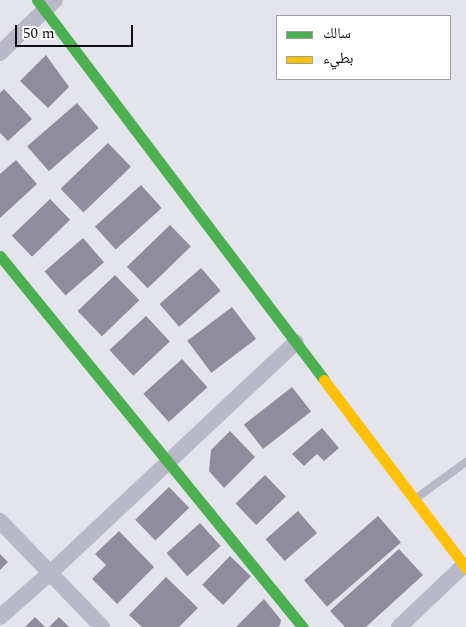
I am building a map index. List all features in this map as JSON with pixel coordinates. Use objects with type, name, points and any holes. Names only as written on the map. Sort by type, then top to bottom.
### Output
[{"type":"street","points":[[0,53],[46,3],[465,567],[398,627]]},
{"type":"street","points":[[0,256],[303,627]]},
{"type":"street","points":[[0,617],[50,573],[296,342]]},
{"type":"street","points":[[0,521],[102,627]]},
{"type":"lane","points":[[415,499],[466,462]]},
{"type":"building","points":[[46,55],[69,87],[48,108],[20,81]]},
{"type":"building","points":[[4,89],[32,119],[8,141],[0,133],[0,93]]},
{"type":"building","points":[[77,103],[99,128],[49,171],[27,146]]},
{"type":"building","points":[[108,143],[131,167],[83,213],[61,189]]},
{"type":"building","points":[[16,160],[37,184],[0,218],[0,174]]},
{"type":"building","points":[[141,185],[162,208],[116,250],[95,226]]},
{"type":"building","points":[[50,199],[70,220],[32,257],[12,236]]},
{"type":"building","points":[[170,225],[191,247],[148,288],[127,267]]},
{"type":"building","points":[[83,238],[104,262],[66,296],[45,271]]},
{"type":"building","points":[[201,268],[221,291],[179,327],[159,304]]},
{"type":"building","points":[[115,275],[139,300],[102,336],[78,311]]},
{"type":"building","points":[[232,307],[256,339],[211,373],[187,341]]},
{"type":"building","points":[[146,316],[170,342],[133,376],[109,350]]},
{"type":"building","points":[[182,359],[207,387],[169,422],[143,394]]},
{"type":"building","points":[[292,387],[311,411],[263,449],[244,425]]},
{"type":"building","points":[[322,428],[339,448],[324,461],[317,454],[304,466],[292,454]]},
{"type":"building","points":[[230,431],[255,457],[224,488],[209,471],[211,450]]},
{"type":"building","points":[[265,475],[286,497],[256,525],[236,503]]},
{"type":"building","points":[[169,487],[189,508],[155,541],[135,520]]},
{"type":"building","points":[[298,511],[317,533],[285,561],[266,539]]},
{"type":"building","points":[[378,516],[401,542],[327,607],[304,580]]},
{"type":"building","points":[[200,523],[221,546],[187,576],[167,553]]},
{"type":"building","points":[[119,531],[154,567],[117,604],[92,579],[106,565],[95,554]]},
{"type":"building","points":[[399,549],[423,575],[366,627],[345,627],[330,611]]},
{"type":"building","points":[[0,554],[8,562],[0,570]]},
{"type":"building","points":[[230,556],[251,576],[223,605],[202,585]]},
{"type":"building","points":[[166,577],[198,608],[179,627],[142,627],[129,615]]},
{"type":"building","points":[[264,599],[281,620],[278,627],[236,627]]},
{"type":"building","points":[[35,617],[45,627],[25,627]]},
{"type":"building","points":[[59,617],[69,627],[49,627]]},
{"type":"traffic: fast","points":[[37,0],[324,380]]},
{"type":"traffic: fast","points":[[0,256],[303,627]]},
{"type":"traffic: slow","points":[[324,380],[466,568]]}]
